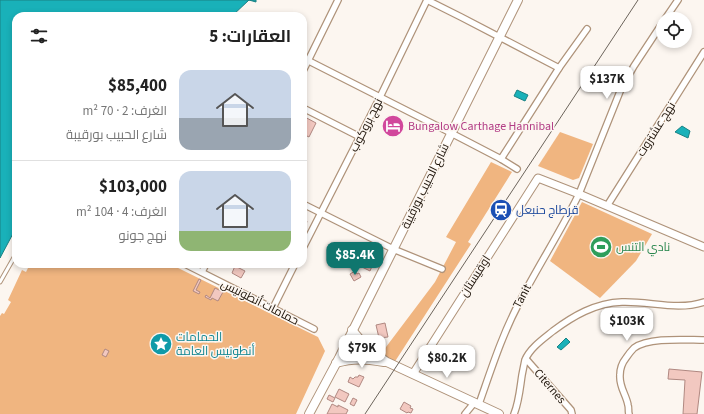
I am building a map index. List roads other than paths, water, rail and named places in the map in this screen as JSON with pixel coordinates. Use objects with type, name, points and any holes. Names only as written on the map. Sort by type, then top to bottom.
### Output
[{"type":"main road","name":"شارع الحبيب بورقيبة","points":[[309,414],[394,249],[518,0]]},
{"type":"main road","points":[[352,330],[372,352],[387,362],[499,414]]},
{"type":"main road","points":[[336,363],[354,359],[387,362]]},
{"type":"street","points":[[307,57],[338,0]]},
{"type":"street","points":[[427,0],[559,68]]},
{"type":"street","name":"نهج بروكوب","points":[[307,240],[380,97],[427,0]]},
{"type":"street","points":[[670,12],[678,0]]},
{"type":"street","points":[[501,159],[559,68],[587,29]]},
{"type":"street","name":"Tanit","points":[[465,414],[477,404],[518,303],[579,194],[621,89],[656,33]]},
{"type":"street","name":"نهج عشتروت","points":[[607,206],[704,52]]},
{"type":"street","points":[[307,60],[501,159],[517,169]]},
{"type":"street","points":[[307,110],[360,137]]},
{"type":"street","name":"اوقيستان","points":[[413,374],[538,178],[579,194]]},
{"type":"street","points":[[579,194],[704,247]]},
{"type":"street","points":[[307,206],[394,249],[442,269]]},
{"type":"street","name":"حمامات أنطونيس","points":[[194,268],[314,329]]},
{"type":"street","points":[[202,272],[204,268]]},
{"type":"street","points":[[273,308],[293,268]]},
{"type":"street","points":[[514,414],[526,359],[532,349],[540,341],[567,320],[592,308],[622,302],[682,307],[704,302]]},
{"type":"street","points":[[629,414],[628,405],[620,384],[620,368],[623,361],[633,349],[639,345],[656,341],[704,340]]},
{"type":"street","name":"Citernes","points":[[526,359],[571,410],[572,414]]},
{"type":"lane","points":[[0,282],[12,261]]},
{"type":"water","points":[[0,0],[249,0],[236,12],[12,12],[12,236],[0,258]]},
{"type":"water","points":[[517,90],[528,95],[525,101],[514,96]]},
{"type":"water","points":[[682,126],[690,131],[688,138],[675,132]]},
{"type":"water","points":[[566,338],[570,342],[561,350],[557,347]]},
{"type":"tram line","points":[[365,414],[638,0]]},
{"type":"place","name":"Bungalow Carthage Hannibal","points":[[393,126]]},
{"type":"place","name":"قرطاج حنبعل","points":[[501,210]]},
{"type":"place","name":"نادي التنس","points":[[601,247]]},
{"type":"place","name":"الحمامات أنطونيس العامة","points":[[161,344]]}]
